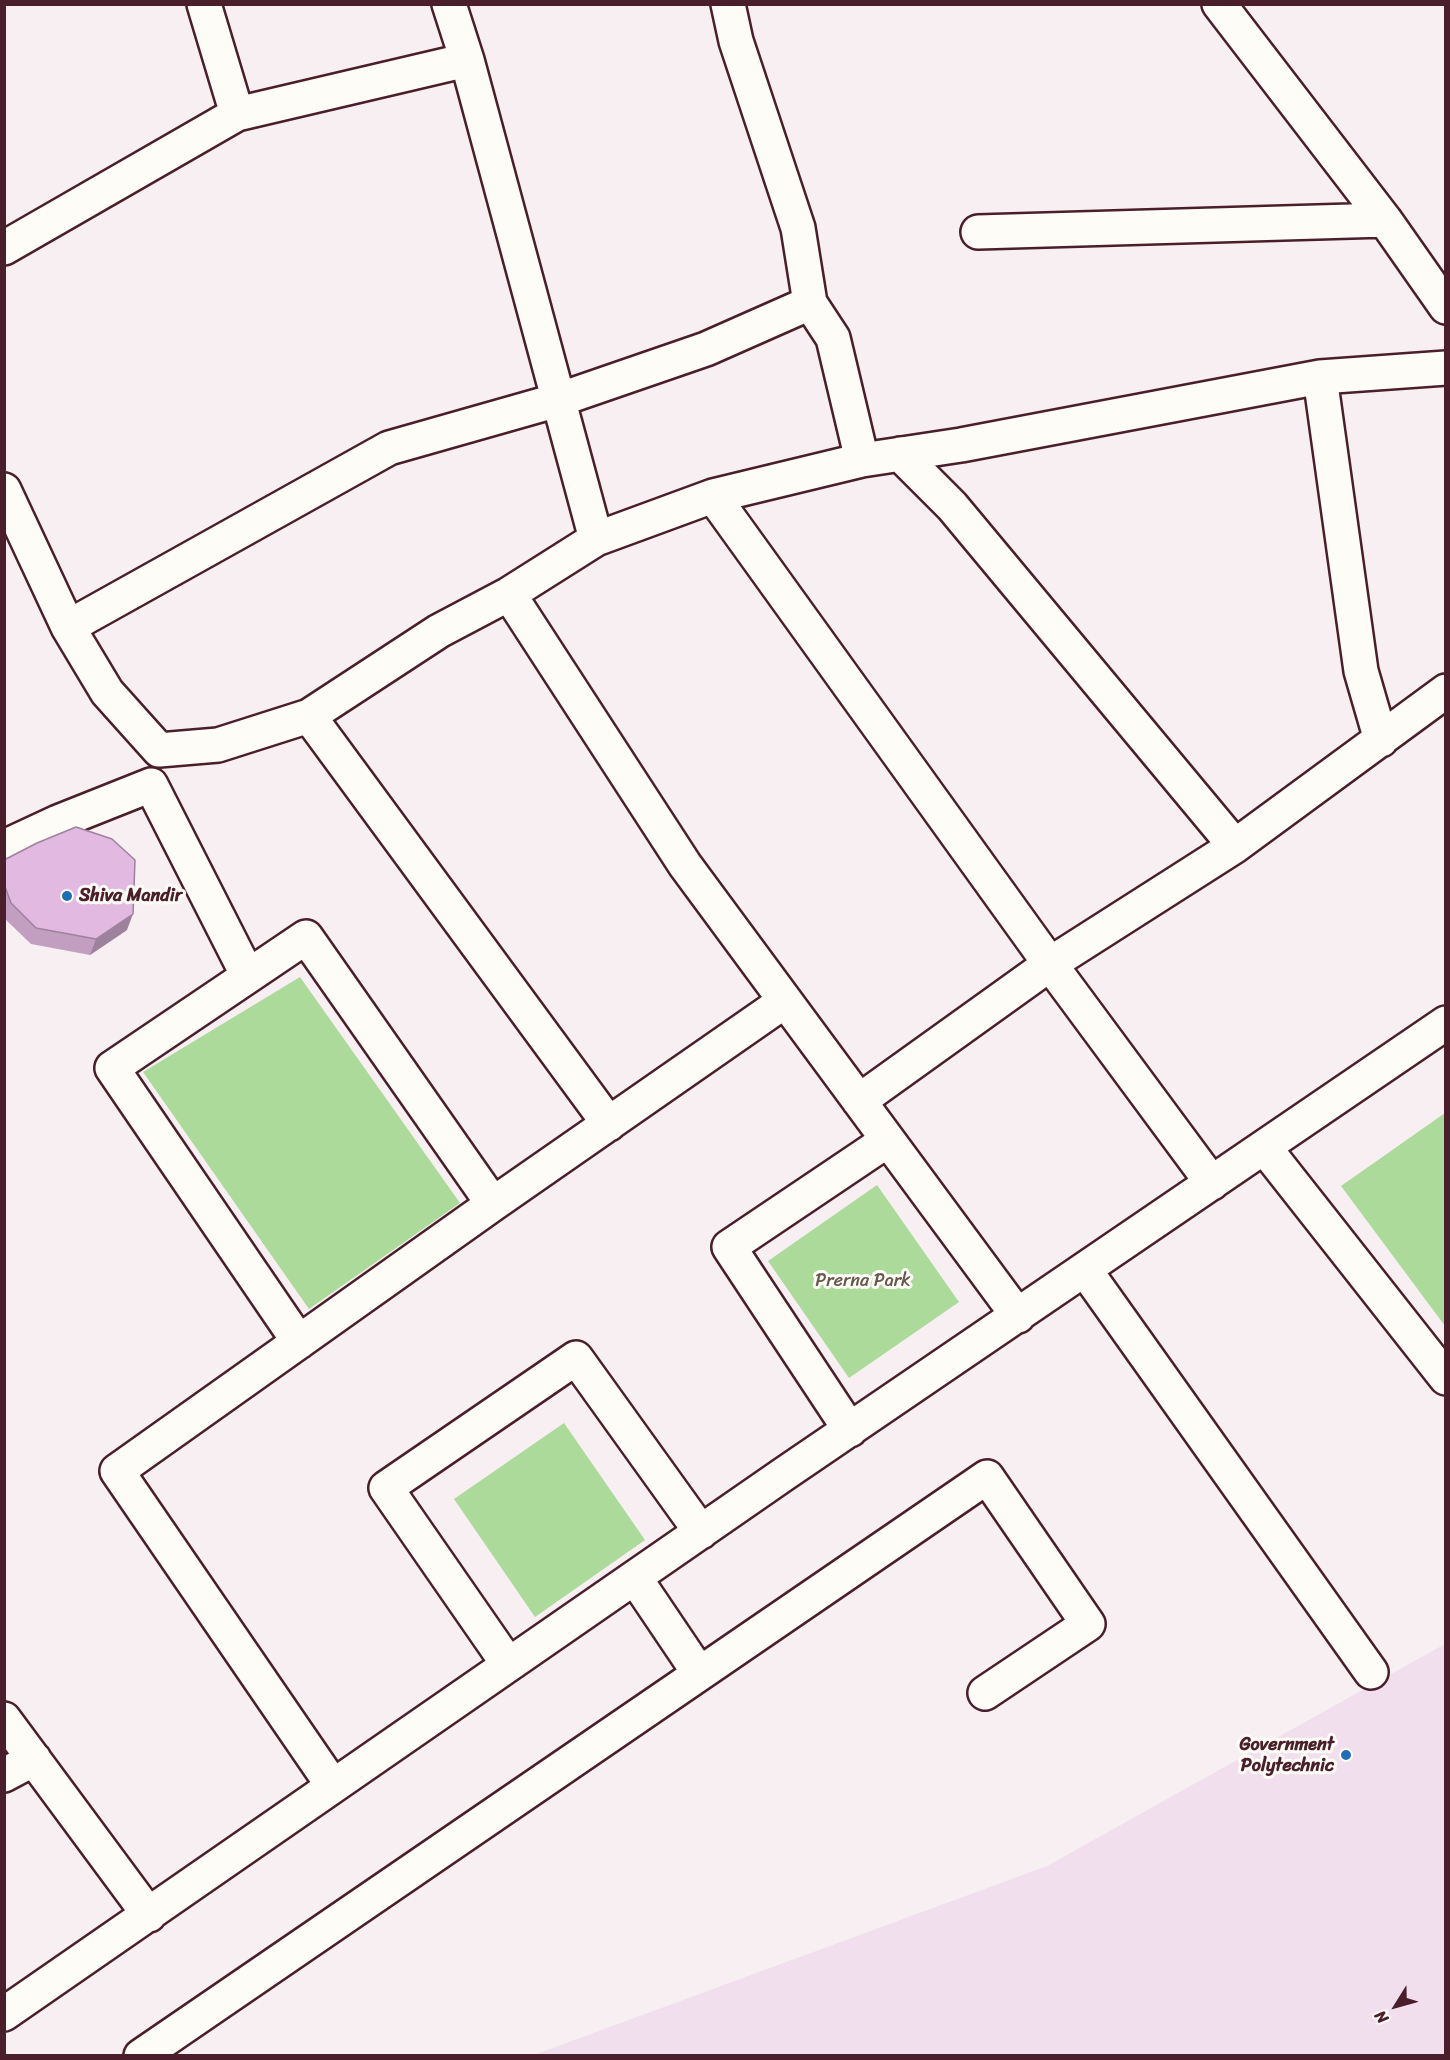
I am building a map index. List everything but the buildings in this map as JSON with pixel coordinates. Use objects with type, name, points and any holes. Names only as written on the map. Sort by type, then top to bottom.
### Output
[{"type":"street","points":[[204,4],[237,114]]},
{"type":"street","points":[[449,4],[467,60],[596,539]]},
{"type":"street","points":[[728,4],[736,41],[798,228],[810,303],[833,338],[862,460]]},
{"type":"street","points":[[1219,4],[1385,220],[1446,308]]},
{"type":"street","points":[[4,248],[237,114],[467,60]]},
{"type":"street","points":[[978,232],[1385,220]]},
{"type":"street","points":[[68,627],[389,448],[558,400],[706,349],[810,303]]},
{"type":"street","points":[[7,500],[68,627],[106,692],[159,750],[218,745],[309,716],[439,631],[509,594],[596,539],[713,496],[862,460],[973,442],[1320,377],[1446,368]]},
{"type":"street","points":[[1320,377],[1361,671],[1381,740]]},
{"type":"street","points":[[900,454],[951,506],[1235,846]]},
{"type":"street","points":[[713,496],[1050,964],[1212,1183]]},
{"type":"street","points":[[509,594],[685,865],[1018,1316]]},
{"type":"street","points":[[859,1101],[1050,964],[1235,846],[1446,691]]},
{"type":"street","points":[[309,716],[609,1124]]},
{"type":"street","points":[[4,847],[58,822],[151,785],[249,976]]},
{"type":"street","points":[[299,1342],[112,1068],[306,937],[493,1204]]},
{"type":"street","points":[[333,1786],[117,1471],[493,1204],[785,1001]]},
{"type":"street","points":[[4,2014],[508,1664],[1446,1023]]},
{"type":"street","points":[[850,1430],[729,1247],[888,1140]]},
{"type":"street","points":[[1264,1147],[1442,1366]]},
{"type":"street","points":[[1085,1270],[1371,1672]]},
{"type":"street","points":[[508,1664],[386,1488],[576,1358],[701,1532]]},
{"type":"street","points":[[141,2055],[987,1477],[1088,1624],[985,1694]]},
{"type":"street","points":[[635,1578],[699,1673]]},
{"type":"street","points":[[4,1719],[149,1914]]},
{"type":"street","points":[[4,1775],[34,1759]]},
{"type":"shaded area","name":"Government Polytechnic","points":[[1445,1644],[1445,2055],[531,2056],[1047,1866]]},
{"type":"green space","points":[[300,977],[460,1203],[309,1309],[143,1072]]},
{"type":"green space","points":[[1445,1113],[1445,1326],[1341,1186]]},
{"type":"green space","name":"Prerna Park","points":[[877,1185],[959,1302],[849,1378],[768,1261]]},
{"type":"green space","points":[[564,1423],[645,1540],[535,1617],[454,1499]]},
{"type":"place","name":"Shiva Mandir","points":[[67,896]]},
{"type":"place","name":"Government Polytechnic","points":[[1346,1755]]}]
